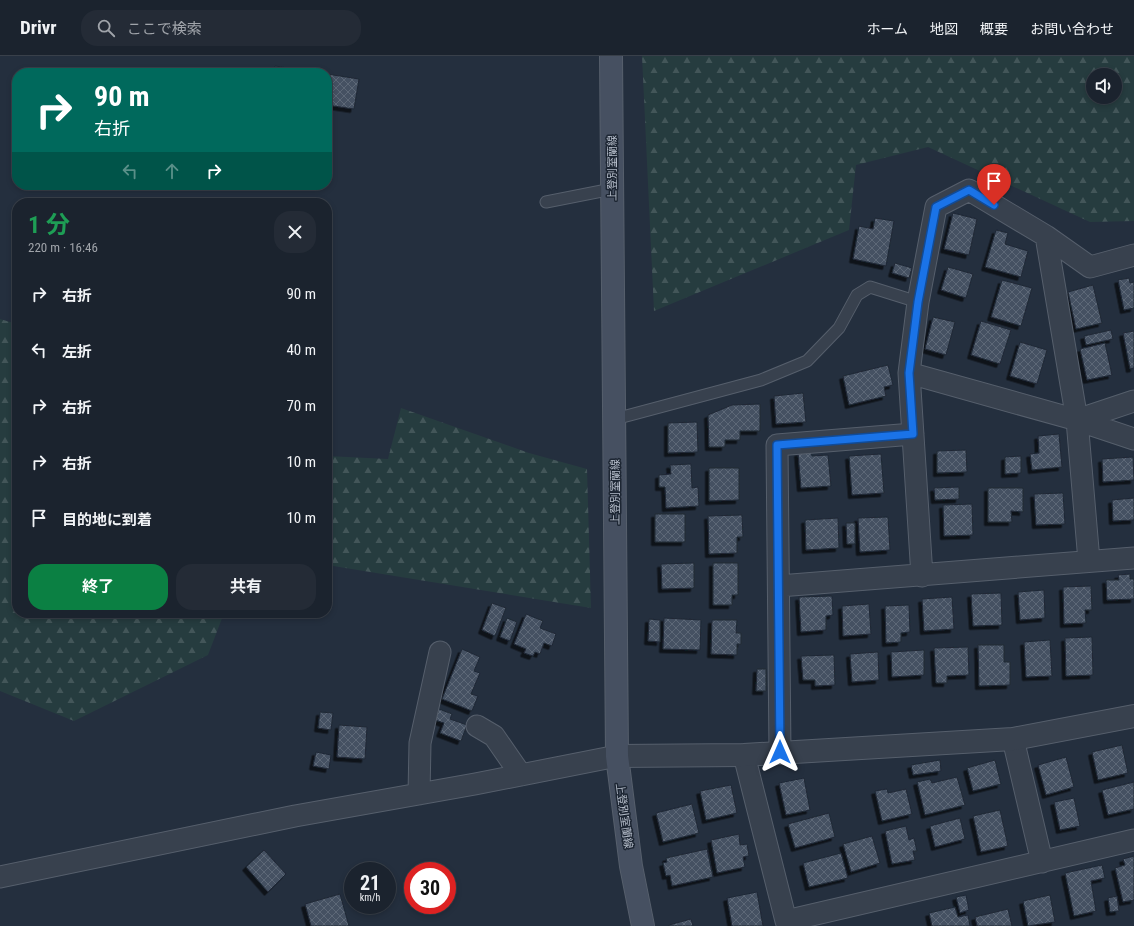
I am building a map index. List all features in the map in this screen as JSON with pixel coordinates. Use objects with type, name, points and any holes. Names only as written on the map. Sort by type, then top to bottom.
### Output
[{"type":"main road","name":"上登別室蘭線","points":[[608,58],[612,189],[615,419],[617,756],[631,866],[643,926]]},
{"type":"street","points":[[922,576],[909,373],[918,302],[936,207],[969,190],[1046,236],[1090,267],[1134,256]]},
{"type":"street","points":[[1046,236],[1077,420],[1089,562]]},
{"type":"street","points":[[909,373],[1077,420],[1134,439]]},
{"type":"street","points":[[1077,420],[1134,401]]},
{"type":"street","points":[[780,752],[777,445],[913,434]]},
{"type":"street","points":[[779,586],[922,576],[1134,558]]},
{"type":"street","points":[[419,794],[420,743],[440,652]]},
{"type":"street","points":[[0,877],[296,816],[617,756],[744,755],[1013,739],[1134,716]]},
{"type":"street","points":[[477,726],[494,736],[521,775]]},
{"type":"street","points":[[1013,739],[1042,862]]},
{"type":"street","points":[[744,755],[786,921],[1134,840]]},
{"type":"lane","points":[[546,202],[612,189]]},
{"type":"lane","points":[[615,419],[761,380],[807,361],[839,328],[857,295],[870,287],[918,302]]},
{"type":"green space","points":[[642,56],[1134,56],[1134,221],[1090,222],[928,147],[856,165],[849,230],[654,311]]},
{"type":"green space","points":[[0,319],[12,323],[12,618],[222,618],[208,655],[74,721],[0,691]]},
{"type":"green space","points":[[401,408],[529,453],[587,469],[591,608],[332,566],[332,456],[388,459]]},
{"type":"building","points":[[275,66],[288,68],[275,68]]},
{"type":"building","points":[[332,75],[359,79],[354,109],[332,106]]},
{"type":"building","points":[[953,213],[977,219],[969,255],[944,249]]},
{"type":"building","points":[[875,218],[894,221],[886,266],[853,259],[859,226],[873,229]]},
{"type":"building","points":[[996,230],[1008,233],[1005,244],[1028,251],[1021,277],[985,267]]},
{"type":"building","points":[[895,263],[912,268],[909,278],[892,273]]},
{"type":"building","points":[[948,267],[973,274],[966,298],[941,290]]},
{"type":"building","points":[[1129,278],[1130,283],[1134,282],[1134,308],[1124,310],[1118,280]]},
{"type":"building","points":[[1002,280],[1032,288],[1021,326],[991,317]]},
{"type":"building","points":[[1093,285],[1102,323],[1076,329],[1068,292]]},
{"type":"building","points":[[933,317],[955,322],[946,355],[925,349]]},
{"type":"building","points":[[981,321],[1011,330],[1000,364],[971,355]]},
{"type":"building","points":[[1111,330],[1113,339],[1086,345],[1084,336]]},
{"type":"building","points":[[1134,331],[1134,368],[1130,369],[1123,333]]},
{"type":"building","points":[[1020,342],[1047,350],[1037,384],[1010,376]]},
{"type":"building","points":[[1105,343],[1112,375],[1087,380],[1080,349]]},
{"type":"building","points":[[888,365],[893,385],[884,387],[886,396],[849,405],[843,376]]},
{"type":"building","points":[[803,393],[806,422],[776,424],[774,396]]},
{"type":"building","points":[[760,404],[760,431],[740,431],[740,440],[725,440],[725,447],[709,447],[708,415],[732,405]]},
{"type":"building","points":[[697,422],[698,452],[668,453],[668,423]]},
{"type":"building","points":[[1059,434],[1062,467],[1032,470],[1030,454],[1039,453],[1038,436]]},
{"type":"building","points":[[966,450],[967,472],[937,473],[937,451]]},
{"type":"building","points":[[811,452],[812,456],[828,455],[831,486],[801,488],[798,453]]},
{"type":"building","points":[[881,454],[884,493],[852,495],[849,456]]},
{"type":"building","points":[[1021,456],[1021,473],[1005,474],[1005,457]]},
{"type":"building","points":[[1133,457],[1134,480],[1103,482],[1102,459]]},
{"type":"building","points":[[691,464],[692,488],[698,487],[699,506],[666,508],[665,487],[659,487],[659,475],[671,474],[670,465]]},
{"type":"building","points":[[709,468],[739,468],[739,500],[709,501]]},
{"type":"building","points":[[959,487],[959,499],[935,500],[934,488]]},
{"type":"building","points":[[988,488],[1023,488],[1023,512],[1011,511],[1012,522],[988,522]]},
{"type":"building","points":[[1063,493],[1065,524],[1036,525],[1034,494]]},
{"type":"building","points":[[1134,498],[1134,520],[1113,521],[1112,500]]},
{"type":"building","points":[[972,504],[973,535],[944,536],[943,505]]},
{"type":"building","points":[[655,514],[685,514],[685,542],[655,542]]},
{"type":"building","points":[[742,515],[743,537],[737,537],[737,553],[709,554],[708,516]]},
{"type":"building","points":[[888,517],[890,550],[860,552],[858,518]]},
{"type":"building","points":[[838,518],[839,548],[806,550],[805,520]]},
{"type":"building","points":[[846,523],[855,523],[855,544],[847,544]]},
{"type":"building","points":[[694,563],[694,588],[662,589],[661,564]]},
{"type":"building","points":[[713,563],[738,563],[738,595],[732,595],[732,605],[713,605]]},
{"type":"building","points":[[1130,574],[1130,579],[1134,579],[1134,599],[1107,600],[1106,580],[1119,580],[1118,575]]},
{"type":"building","points":[[1091,586],[1092,610],[1085,610],[1086,623],[1064,624],[1063,587]]},
{"type":"building","points":[[1044,590],[1045,618],[1020,620],[1018,592]]},
{"type":"building","points":[[1001,593],[1002,625],[973,626],[971,594]]},
{"type":"building","points":[[832,596],[833,615],[826,616],[826,630],[801,632],[799,597]]},
{"type":"building","points":[[952,597],[954,629],[924,631],[922,599]]},
{"type":"building","points":[[492,603],[506,608],[495,636],[482,630]]},
{"type":"building","points":[[869,604],[871,634],[843,636],[842,606]]},
{"type":"building","points":[[909,605],[910,632],[901,633],[901,642],[886,643],[885,606]]},
{"type":"building","points":[[526,614],[543,621],[540,628],[556,634],[552,646],[544,643],[540,654],[535,652],[533,656],[524,653],[526,649],[514,644]]},
{"type":"building","points":[[507,618],[517,622],[510,641],[500,637]]},
{"type":"building","points":[[664,618],[701,620],[700,650],[663,649]]},
{"type":"building","points":[[649,619],[660,620],[660,642],[648,641]]},
{"type":"building","points":[[712,620],[737,620],[736,633],[741,633],[741,644],[737,644],[737,655],[711,654]]},
{"type":"building","points":[[1092,637],[1093,675],[1066,676],[1065,638]]},
{"type":"building","points":[[1050,640],[1052,676],[1026,677],[1024,642]]},
{"type":"building","points":[[978,645],[1004,645],[1004,662],[1010,662],[1010,685],[979,686]]},
{"type":"building","points":[[968,647],[969,675],[947,676],[947,683],[936,683],[934,648]]},
{"type":"building","points":[[462,649],[480,657],[474,671],[480,673],[471,694],[478,696],[472,711],[442,699]]},
{"type":"building","points":[[924,650],[924,675],[892,677],[891,652]]},
{"type":"building","points":[[878,652],[879,680],[852,682],[850,654]]},
{"type":"building","points":[[834,655],[835,685],[815,686],[815,680],[803,680],[801,656]]},
{"type":"building","points":[[757,669],[766,669],[766,691],[756,691]]},
{"type":"building","points":[[439,709],[452,714],[450,719],[467,725],[461,741],[440,733],[444,723],[435,720]]},
{"type":"building","points":[[320,712],[333,713],[331,730],[318,728]]},
{"type":"building","points":[[339,725],[367,727],[365,759],[337,757]]},
{"type":"building","points":[[1122,745],[1128,773],[1098,780],[1092,752]]},
{"type":"building","points":[[316,752],[331,755],[329,769],[313,766]]},
{"type":"building","points":[[1066,757],[1074,787],[1046,795],[1038,765]]},
{"type":"building","points":[[940,760],[941,771],[913,775],[911,765]]},
{"type":"building","points":[[995,760],[1001,784],[973,791],[967,768]]},
{"type":"building","points":[[957,777],[965,805],[925,815],[917,782],[930,779],[932,783]]},
{"type":"building","points":[[804,778],[810,810],[786,815],[779,783]]},
{"type":"building","points":[[1134,782],[1134,809],[1108,815],[1102,790]]},
{"type":"building","points":[[731,785],[737,813],[706,820],[700,791]]},
{"type":"building","points":[[887,789],[888,793],[906,789],[912,814],[882,821],[875,791]]},
{"type":"building","points":[[1074,798],[1080,826],[1060,830],[1054,802]]},
{"type":"building","points":[[692,804],[699,833],[663,842],[656,813]]},
{"type":"building","points":[[1000,810],[1008,846],[981,852],[973,816]]},
{"type":"building","points":[[829,813],[835,837],[795,848],[788,824]]},
{"type":"building","points":[[960,818],[965,839],[935,847],[930,826]]},
{"type":"building","points":[[906,826],[909,840],[914,838],[917,851],[913,851],[915,860],[892,864],[885,831]]},
{"type":"building","points":[[739,834],[740,845],[747,844],[749,856],[743,857],[745,867],[717,873],[711,840]]},
{"type":"building","points":[[872,836],[880,863],[851,872],[843,844]]},
{"type":"building","points":[[707,849],[713,877],[672,886],[670,875],[666,876],[663,863],[667,862],[666,858]]},
{"type":"building","points":[[264,850],[286,874],[268,892],[246,867]]},
{"type":"building","points":[[841,853],[848,878],[809,887],[803,863]]},
{"type":"building","points":[[1134,856],[1134,900],[1123,902],[1115,868],[1125,865],[1123,859]]},
{"type":"building","points":[[1102,865],[1105,878],[1091,881],[1096,911],[1074,916],[1065,873]]},
{"type":"building","points":[[757,892],[763,926],[732,926],[727,898]]},
{"type":"building","points":[[340,894],[344,914],[346,914],[349,926],[311,926],[305,904]]},
{"type":"building","points":[[966,895],[969,910],[960,913],[956,897]]},
{"type":"building","points":[[1050,895],[1055,922],[1028,926],[1023,901]]},
{"type":"building","points":[[1117,896],[1119,911],[1110,912],[1108,898]]},
{"type":"building","points":[[955,907],[958,917],[968,915],[970,926],[932,926],[929,913]]},
{"type":"building","points":[[1008,909],[1012,926],[977,926],[975,917]]},
{"type":"building","points":[[691,919],[693,926],[669,926],[669,925]]},
{"type":"route","points":[[780,752],[777,445],[913,434],[909,373],[918,302],[936,207],[969,190],[994,205]]}]
